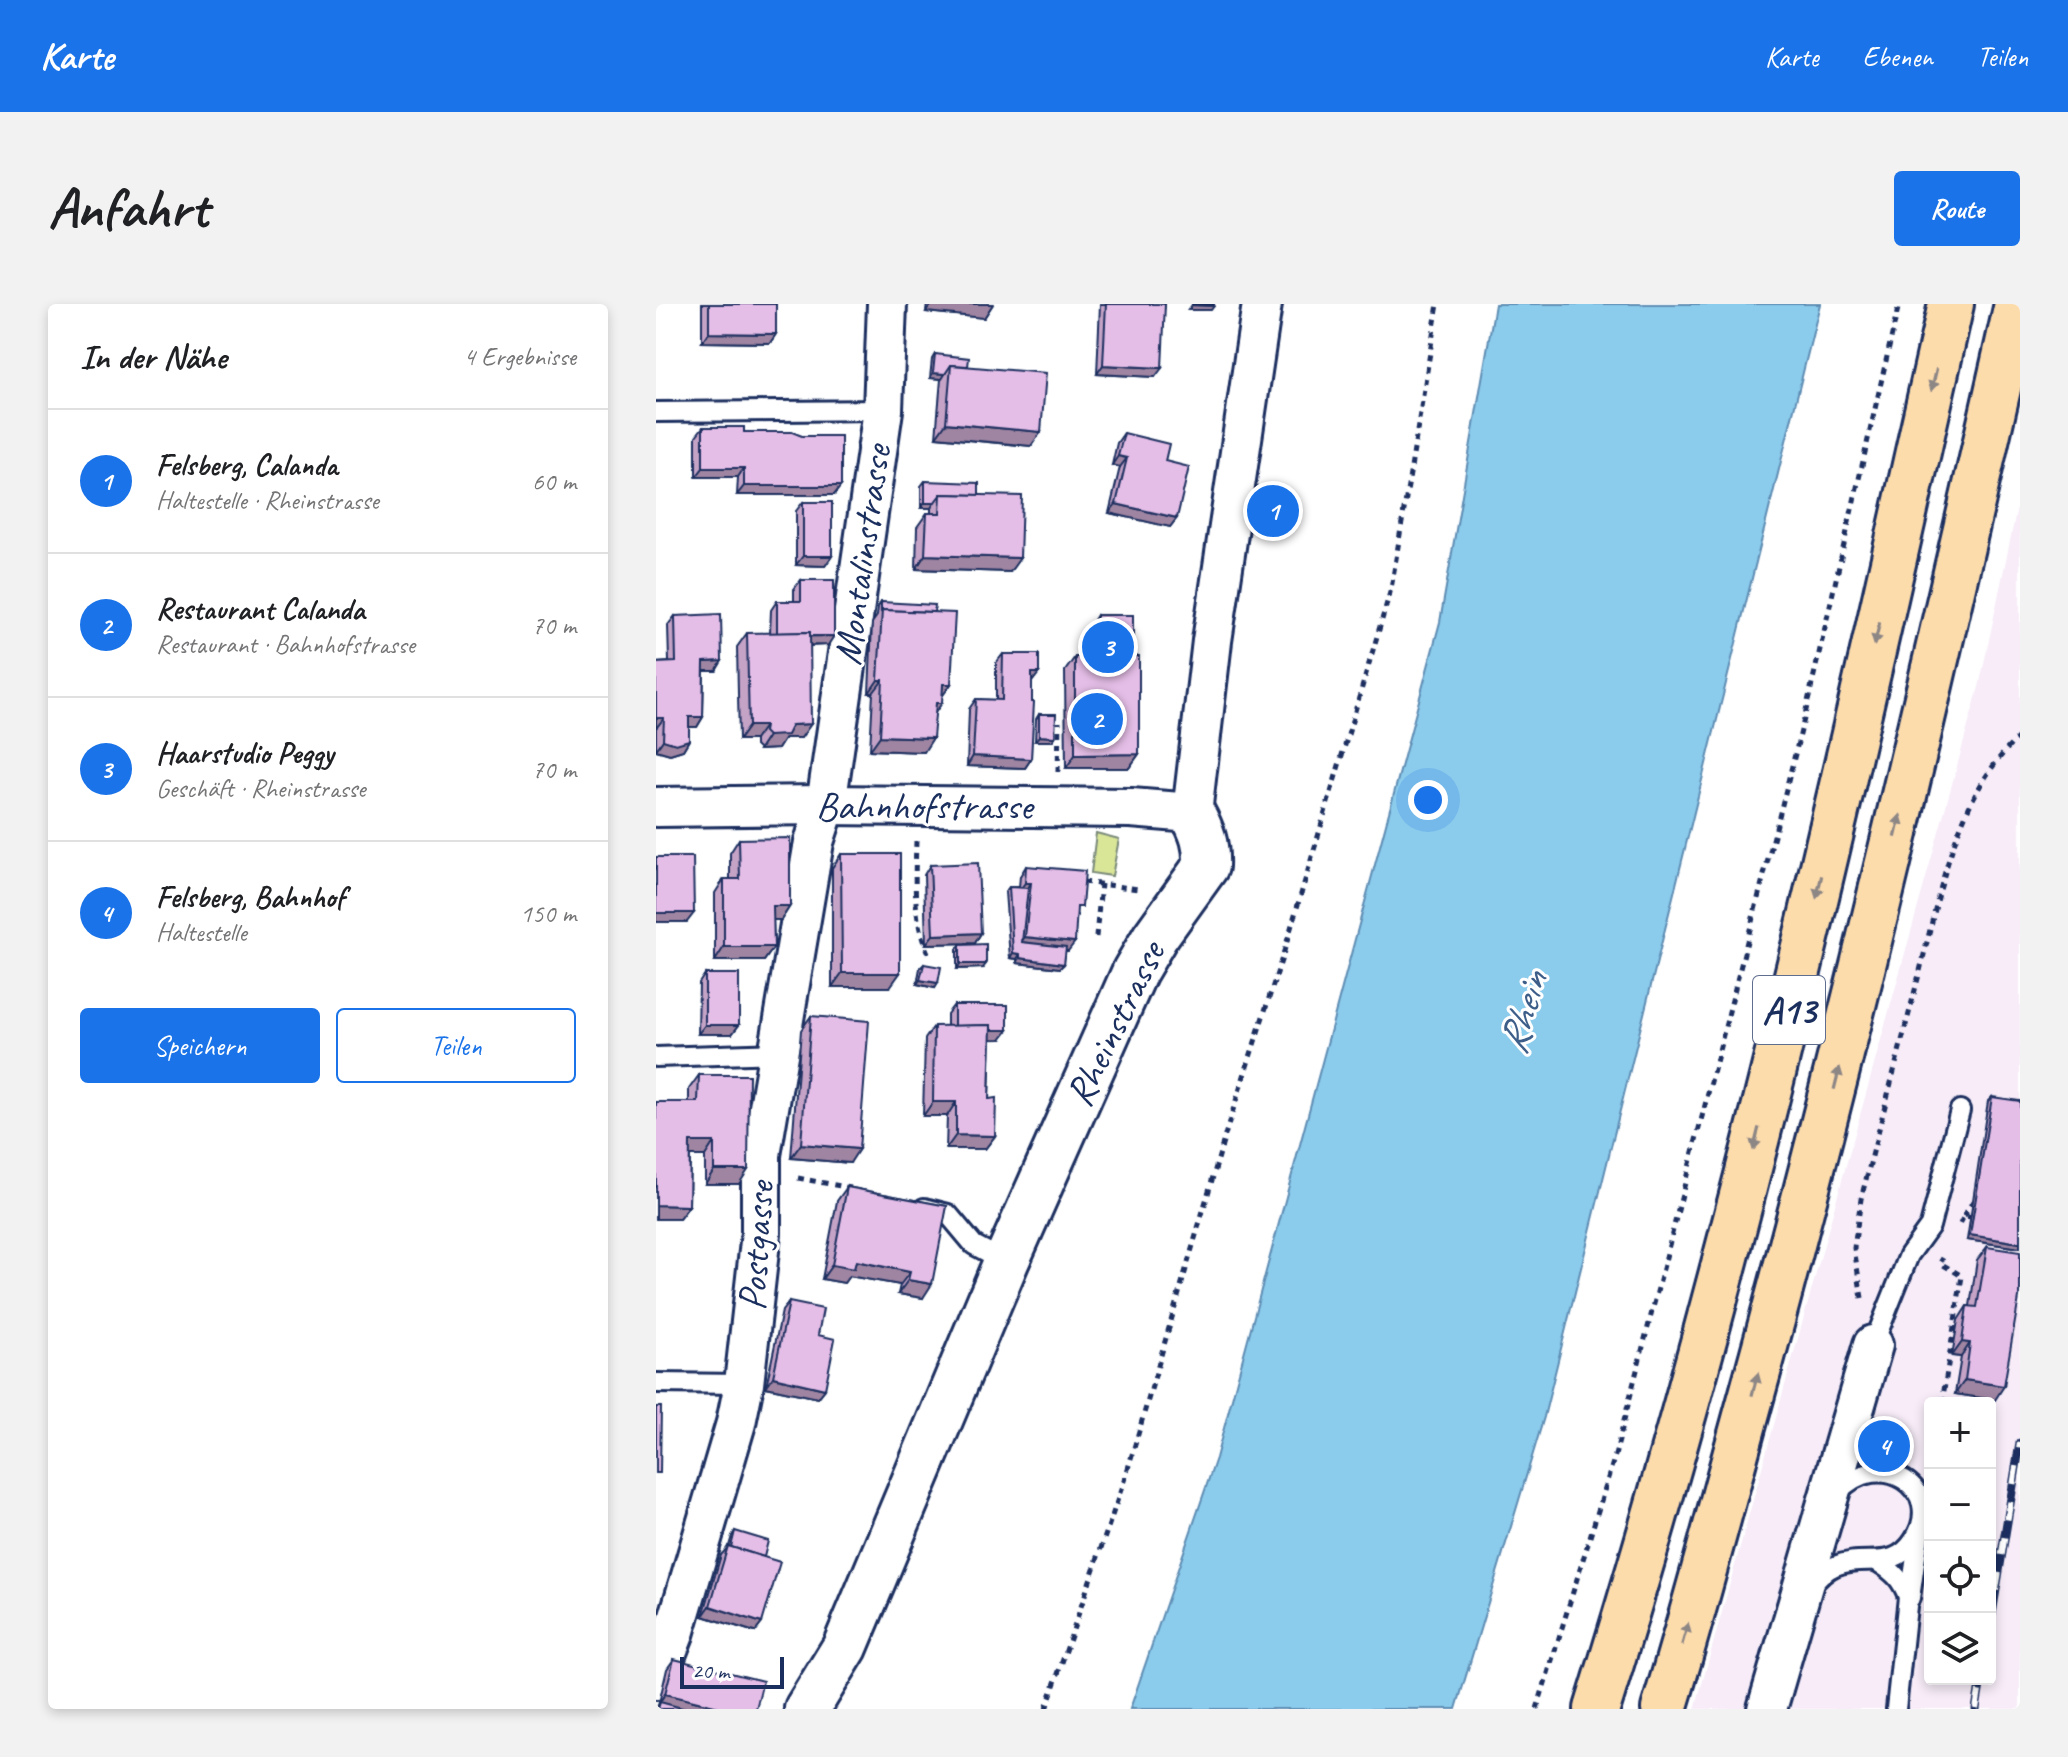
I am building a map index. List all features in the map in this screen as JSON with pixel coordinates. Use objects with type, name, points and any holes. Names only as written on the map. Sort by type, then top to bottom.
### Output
[{"type":"highway","name":"A13","points":[[1597,1709],[1678,1432],[1800,968],[1951,304]]},
{"type":"highway","name":"A13","points":[[1664,1709],[1807,1195],[1856,1004],[2017,304]]},
{"type":"street","name":"Montalinstrasse","points":[[826,805],[883,410],[887,304]]},
{"type":"street","name":"Rheinstrasse","points":[[807,1709],[845,1647],[1006,1262],[1135,971],[1155,937],[1206,866],[1202,832],[1192,813],[1212,641],[1262,304]]},
{"type":"street","name":"Postgasse","points":[[656,1680],[674,1634],[736,1423],[744,1384],[768,1235],[761,1155],[814,842],[826,805]]},
{"type":"street","name":"Bahnhofstrasse","points":[[656,807],[1131,808],[1192,813]]},
{"type":"street","points":[[1767,1709],[1873,1345]]},
{"type":"lane","points":[[656,412],[883,410]]},
{"type":"lane","points":[[656,1057],[777,1053]]},
{"type":"lane","points":[[1873,1345],[1909,1255],[1930,1226],[1960,1110]]},
{"type":"lane","points":[[900,1203],[948,1214],[974,1245],[1006,1262]]},
{"type":"lane","points":[[656,1383],[744,1384]]},
{"type":"lane","points":[[1823,1514],[1840,1489],[1864,1473],[1878,1471],[1903,1479],[1920,1497],[1923,1509],[1896,1709]]},
{"type":"lane","points":[[1878,1562],[1894,1558],[1907,1550],[1916,1538],[1921,1523]]},
{"type":"lane","points":[[1795,1612],[1806,1592],[1833,1566],[1866,1560],[1878,1562],[1893,1571],[1903,1583],[1908,1597],[1908,1612]]},
{"type":"path","points":[[1046,1709],[1127,1472],[1226,1132],[1286,945],[1391,589],[1438,304]]},
{"type":"path","points":[[1537,1709],[1620,1436],[1804,719],[1899,304]]},
{"type":"path","points":[[1057,776],[1059,722]]},
{"type":"path","points":[[1873,1345],[1854,1248],[1861,1199],[1951,851],[1978,789],[1993,765],[2020,736]]},
{"type":"path","points":[[916,806],[918,922],[920,937],[930,957]]},
{"type":"path","points":[[1083,882],[1138,889]]},
{"type":"path","points":[[1096,937],[1101,884]]},
{"type":"path","points":[[762,1171],[861,1190]]},
{"type":"path","points":[[1981,1219],[1967,1217],[1973,1201],[1983,1203]]},
{"type":"path","points":[[1940,1263],[1962,1276],[1943,1397]]},
{"type":"shaded area","points":[[2020,494],[2020,1709],[1695,1709],[1979,687]]},
{"type":"green space","points":[[1096,833],[1119,839],[1112,876],[1091,873]]},
{"type":"water","name":"Rhein","points":[[1495,304],[1820,304],[1544,1417],[1456,1709],[1130,1709],[1216,1458],[1440,622]]},
{"type":"building","points":[[709,304],[776,304],[776,334],[709,333]]},
{"type":"building","points":[[1106,304],[1165,304],[1162,368],[1103,365]]},
{"type":"building","points":[[935,354],[969,358],[968,366],[951,365],[945,374],[933,373]]},
{"type":"building","points":[[951,365],[1046,373],[1041,432],[946,423]]},
{"type":"building","points":[[703,427],[744,427],[744,432],[841,436],[841,486],[744,486],[744,468],[703,468]]},
{"type":"building","points":[[1124,433],[1169,444],[1165,461],[1189,467],[1177,518],[1116,504],[1127,458],[1118,456]]},
{"type":"building","points":[[925,481],[979,483],[979,495],[941,494],[934,503],[925,503]]},
{"type":"building","points":[[941,494],[1022,496],[1020,558],[925,555],[927,513],[940,513]]},
{"type":"building","points":[[803,502],[832,502],[832,556],[803,556]]},
{"type":"building","points":[[801,580],[834,580],[834,636],[810,636],[810,632],[777,633],[777,601],[801,601]]},
{"type":"building","points":[[881,602],[935,605],[934,612],[881,611]]},
{"type":"building","points":[[882,610],[955,613],[951,684],[943,684],[942,703],[936,703],[933,738],[880,736],[883,680],[878,680]]},
{"type":"building","points":[[721,614],[722,661],[704,662],[703,717],[689,717],[689,740],[676,744],[663,740],[664,718],[656,718],[656,663],[676,662],[675,616]]},
{"type":"building","points":[[1097,615],[1133,615],[1133,656],[1097,657]]},
{"type":"building","points":[[810,632],[811,724],[792,725],[787,735],[768,736],[764,732],[765,726],[749,726],[747,633]]},
{"type":"building","points":[[1003,654],[1039,654],[1039,673],[1032,673],[1031,759],[973,756],[976,699],[1002,700]]},
{"type":"building","points":[[1139,656],[1139,754],[1075,755],[1075,657]]},
{"type":"building","points":[[1039,714],[1056,714],[1055,737],[1039,736]]},
{"type":"building","points":[[790,838],[790,906],[773,906],[774,947],[724,947],[724,879],[740,879],[739,839]]},
{"type":"building","points":[[841,854],[900,854],[900,973],[842,973]]},
{"type":"building","points":[[656,857],[693,857],[694,913],[656,913]]},
{"type":"building","points":[[978,863],[981,933],[933,935],[930,865]]},
{"type":"building","points":[[1026,866],[1085,871],[1082,907],[1077,907],[1075,942],[1025,937],[1031,883],[1025,883]]},
{"type":"building","points":[[1009,887],[1028,888],[1022,942],[1066,947],[1064,964],[1020,958],[1020,954],[1013,953]]},
{"type":"building","points":[[986,944],[986,964],[960,964],[960,945]]},
{"type":"building","points":[[924,964],[941,967],[938,983],[920,980]]},
{"type":"building","points":[[705,974],[739,974],[739,1025],[705,1025]]},
{"type":"building","points":[[954,1005],[1008,1005],[1008,1030],[991,1030],[991,1025],[954,1026]]},
{"type":"building","points":[[811,1016],[869,1021],[859,1149],[801,1144]]},
{"type":"building","points":[[991,1025],[989,1099],[996,1098],[995,1136],[956,1135],[956,1102],[933,1102],[934,1026]]},
{"type":"building","points":[[699,1075],[749,1075],[748,1170],[714,1170],[714,1142],[690,1142],[689,1206],[656,1205],[656,1102],[698,1102]]},
{"type":"building","points":[[1992,1097],[2020,1101],[2020,1243],[1970,1235]]},
{"type":"building","points":[[847,1187],[947,1206],[932,1284],[908,1280],[910,1272],[856,1261],[854,1269],[832,1265]]},
{"type":"building","points":[[1987,1247],[2020,1252],[2020,1292],[2004,1386],[1965,1380],[1970,1343],[1962,1342],[1967,1306],[1977,1307]]},
{"type":"building","points":[[789,1302],[823,1309],[818,1335],[835,1339],[825,1389],[773,1377]]},
{"type":"building","points":[[656,1407],[661,1407],[660,1473],[656,1473]]},
{"type":"building","points":[[735,1531],[768,1541],[764,1557],[731,1547]]},
{"type":"building","points":[[728,1546],[780,1562],[762,1623],[710,1606]]},
{"type":"building","points":[[674,1659],[763,1681],[756,1709],[727,1709],[665,1694]]},
{"type":"building","points":[[660,1702],[686,1709],[658,1709]]},
{"type":"railway","points":[[1992,1613],[2020,1443]]},
{"type":"railway","points":[[1976,1709],[1980,1685]]},
{"type":"place","name":"Felsberg, Calanda","points":[[1273,511]]},
{"type":"place","name":"Haarstudio Peggy","points":[[1108,647]]},
{"type":"place","name":"Restaurant Calanda","points":[[1097,719]]},
{"type":"place","name":"Felsberg, Bahnhof","points":[[1884,1446]]}]
